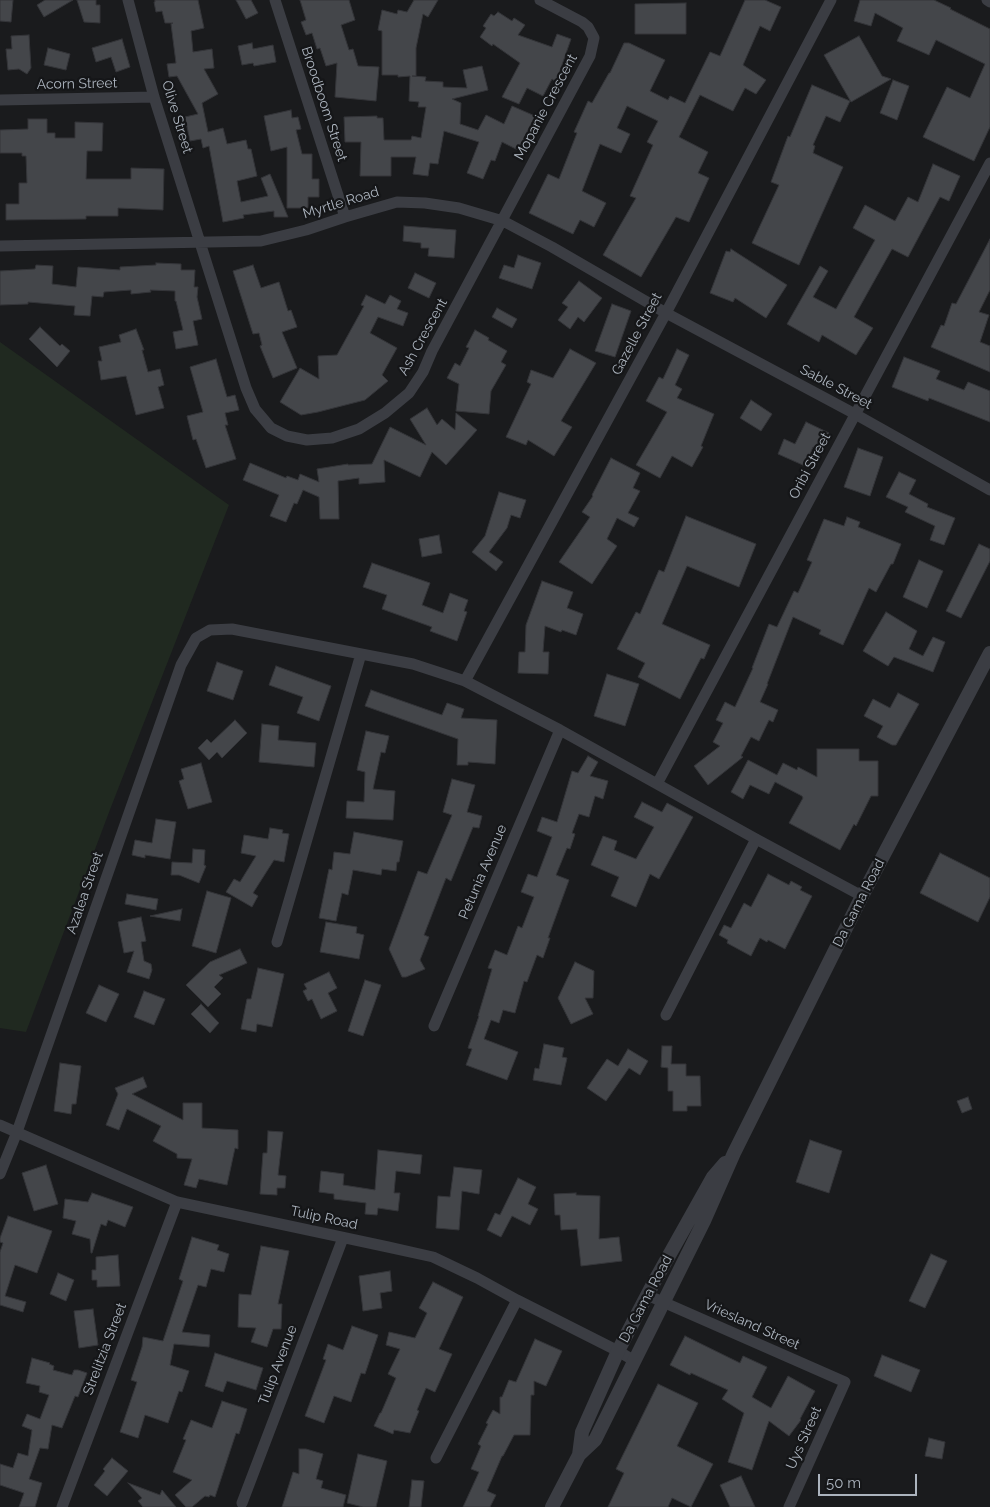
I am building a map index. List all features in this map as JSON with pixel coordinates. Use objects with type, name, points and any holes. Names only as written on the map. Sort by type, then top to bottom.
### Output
[{"type":"street","name":"Olive Street","points":[[128,0],[154,97],[200,243]]},
{"type":"street","name":"Broodboom Street","points":[[275,0],[344,217]]},
{"type":"street","name":"Mopanie Crescent","points":[[503,221],[590,56],[594,43],[592,32],[582,22],[540,0]]},
{"type":"street","name":"Gazelle Street","points":[[465,681],[666,313],[831,0]]},
{"type":"street","name":"Acorn Street","points":[[0,100],[154,97]]},
{"type":"street","name":"Oribi Street","points":[[657,784],[990,163]]},
{"type":"street","name":"Myrtle Road","points":[[0,246],[261,241],[306,230],[398,202],[425,203],[458,208],[503,221],[666,313]]},
{"type":"street","name":"Ash Crescent","points":[[200,243],[246,388],[256,409],[271,428],[287,436],[307,440],[332,438],[359,429],[385,413],[409,393],[423,372],[503,221]]},
{"type":"street","name":"Sable Street","points":[[666,313],[855,414],[990,490]]},
{"type":"street","name":"Azalea Street","points":[[0,1174],[17,1132],[181,665],[196,638],[210,630],[232,629],[361,654]]},
{"type":"street","name":"Da Gama Road","points":[[552,1507],[579,1455],[595,1440],[862,896],[990,653]]},
{"type":"street","points":[[277,942],[361,654],[413,664],[465,681],[560,730],[862,896]]},
{"type":"street","name":"Petunia Avenue","points":[[434,1026],[560,730]]},
{"type":"street","points":[[666,1015],[756,839]]},
{"type":"street","name":"Tulip Road","points":[[0,1125],[176,1202],[433,1257],[633,1360]]},
{"type":"street","name":"Da Gama Road","points":[[579,1455],[582,1432],[618,1351],[713,1177],[734,1154]]},
{"type":"street","name":"Strelitzia Street","points":[[62,1507],[176,1202]]},
{"type":"street","name":"Tulip Avenue","points":[[242,1503],[343,1238]]},
{"type":"street","name":"Vriesland Street","points":[[647,1295],[846,1382]]},
{"type":"street","points":[[436,1458],[517,1300]]},
{"type":"street","name":"Uys Street","points":[[789,1507],[846,1382]]},
{"type":"shaded area","points":[[0,342],[229,505],[111,807],[26,1032],[0,1028]]},
{"type":"building","points":[[0,0],[13,0],[11,22],[0,21]]},
{"type":"building","points":[[45,0],[73,0],[44,17],[37,5]]},
{"type":"building","points":[[77,0],[96,0],[96,5],[100,5],[100,23],[84,22]]},
{"type":"building","points":[[155,0],[198,0],[204,28],[191,31],[193,52],[212,49],[214,68],[204,69],[218,94],[202,103],[208,132],[223,128],[227,144],[246,140],[248,149],[251,149],[257,176],[237,181],[241,202],[268,196],[261,178],[270,174],[288,217],[274,217],[274,211],[243,215],[244,218],[223,222],[209,146],[203,148],[201,139],[190,141],[185,117],[198,114],[177,76],[169,77],[167,64],[176,63],[171,24],[173,23],[165,23],[162,11],[156,12]]},
{"type":"building","points":[[236,0],[251,0],[258,13],[246,19]]},
{"type":"building","points":[[300,0],[349,0],[355,20],[341,25],[349,50],[353,49],[358,66],[379,67],[376,101],[335,97],[337,63],[326,66],[320,48],[317,49],[312,33],[306,35],[301,22],[306,20]]},
{"type":"building","points":[[414,0],[438,0],[428,17],[423,14],[416,48],[416,76],[412,76],[426,77],[425,81],[443,82],[443,87],[467,88],[463,70],[482,66],[488,90],[452,99],[461,103],[460,124],[478,130],[486,115],[504,124],[512,106],[535,116],[518,150],[502,142],[495,161],[491,160],[483,179],[467,173],[479,142],[444,131],[438,164],[430,163],[428,176],[413,174],[416,157],[391,157],[391,176],[360,176],[361,142],[345,142],[344,117],[377,116],[377,118],[383,118],[384,140],[411,140],[412,136],[421,138],[426,107],[418,107],[419,102],[409,101],[410,76],[382,75],[382,31],[378,30],[382,10],[397,14],[398,10],[407,12]]},
{"type":"building","points":[[745,0],[765,0],[781,7],[770,31],[760,26],[743,65],[766,80],[756,94],[745,88],[733,111],[700,95],[679,137],[708,152],[698,173],[709,178],[689,222],[676,217],[641,277],[603,255],[636,198],[630,196],[653,145],[647,142],[658,121],[627,106],[617,128],[630,134],[621,153],[600,144],[582,191],[606,203],[594,227],[580,220],[573,234],[529,213],[548,174],[559,179],[577,133],[574,132],[588,101],[592,103],[610,73],[624,43],[629,43],[665,60],[650,91],[668,100],[670,96],[685,103],[710,52],[720,56]]},
{"type":"building","points":[[860,0],[934,0],[990,29],[990,127],[974,161],[923,137],[947,87],[970,98],[985,64],[936,40],[929,55],[897,41],[903,28],[875,13],[871,26],[854,21]]},
{"type":"building","points":[[686,3],[686,34],[635,34],[635,4]]},
{"type":"building","points":[[498,12],[512,21],[514,18],[525,25],[518,35],[552,47],[557,34],[571,39],[556,82],[552,79],[543,96],[527,88],[519,104],[502,97],[520,63],[480,37],[486,28],[483,26],[491,14],[494,16]]},
{"type":"building","points":[[29,35],[31,68],[27,74],[19,69],[8,70],[6,49],[12,49],[11,36]]},
{"type":"building","points":[[859,36],[882,76],[891,79],[851,102],[824,55]]},
{"type":"building","points":[[122,39],[130,67],[116,72],[111,57],[96,62],[92,48]]},
{"type":"building","points":[[252,43],[253,49],[273,45],[276,62],[254,66],[253,63],[242,65],[238,46]]},
{"type":"building","points":[[48,48],[70,54],[66,70],[44,65]]},
{"type":"building","points":[[893,80],[909,86],[897,120],[880,113]]},
{"type":"building","points":[[812,85],[850,101],[840,122],[826,116],[813,145],[815,146],[813,153],[843,167],[799,265],[752,243],[779,185],[771,182],[788,136],[790,137]]},
{"type":"building","points":[[291,110],[292,118],[298,117],[301,129],[296,130],[302,154],[312,154],[312,179],[319,179],[319,197],[308,197],[308,208],[287,208],[287,147],[271,151],[264,116]]},
{"type":"building","points":[[28,119],[47,119],[47,133],[55,133],[55,138],[75,138],[75,122],[103,123],[102,151],[87,151],[86,179],[131,179],[131,168],[164,169],[163,210],[118,208],[118,216],[86,216],[86,219],[6,220],[6,204],[19,204],[19,183],[27,183],[26,156],[22,156],[22,153],[0,153],[0,130],[28,129]]},
{"type":"building","points":[[933,164],[960,176],[949,201],[940,197],[908,257],[892,249],[854,317],[873,328],[856,355],[822,335],[819,342],[787,324],[820,266],[828,271],[813,297],[836,309],[875,240],[853,228],[865,205],[895,221],[908,197],[918,202]]},
{"type":"building","points":[[404,226],[456,230],[454,258],[428,256],[429,248],[421,248],[421,243],[403,241]]},
{"type":"building","points":[[990,239],[990,290],[979,312],[989,315],[980,342],[990,346],[990,372],[931,347],[941,325],[944,326],[952,303],[956,304]]},
{"type":"building","points":[[731,249],[787,285],[766,318],[735,298],[733,302],[710,293],[726,251],[730,252]]},
{"type":"building","points":[[518,255],[541,263],[532,289],[499,278],[504,265],[514,268]]},
{"type":"building","points":[[156,263],[181,264],[181,270],[195,270],[194,287],[198,287],[197,297],[202,319],[193,321],[198,345],[176,349],[173,332],[183,330],[175,301],[175,291],[150,290],[151,292],[131,294],[131,290],[104,292],[103,297],[92,296],[90,316],[74,315],[75,306],[28,302],[28,304],[0,305],[0,271],[35,269],[36,265],[53,266],[52,284],[76,287],[78,267],[120,270],[120,267],[156,265]]},
{"type":"building","points":[[253,265],[261,288],[279,282],[288,311],[291,310],[297,327],[282,332],[297,368],[273,378],[260,346],[262,345],[259,333],[253,334],[233,271]]},
{"type":"building","points":[[415,273],[436,283],[429,298],[408,288]]},
{"type":"building","points":[[579,281],[602,298],[584,322],[578,317],[570,329],[558,320],[568,307],[562,303]]},
{"type":"building","points":[[366,295],[385,304],[390,295],[401,301],[397,309],[408,313],[403,326],[378,317],[370,333],[397,348],[382,375],[388,381],[365,400],[318,412],[301,415],[280,402],[300,368],[319,379],[318,356],[337,355],[364,306],[361,305]]},
{"type":"building","points":[[612,304],[631,311],[615,357],[595,351]]},
{"type":"building","points":[[497,308],[517,319],[512,328],[492,317]]},
{"type":"building","points":[[40,327],[60,346],[62,344],[70,351],[57,367],[29,339]]},
{"type":"building","points":[[136,329],[144,350],[142,350],[148,372],[160,369],[164,385],[158,387],[164,408],[136,415],[126,376],[101,380],[98,361],[102,361],[99,347],[121,342],[119,335]]},
{"type":"building","points":[[475,330],[507,351],[501,362],[506,365],[491,391],[489,414],[456,411],[459,384],[447,378],[455,363],[460,366],[469,348],[466,347]]},
{"type":"building","points":[[570,349],[596,363],[561,421],[572,427],[554,456],[528,440],[526,445],[506,437],[531,384],[527,382],[531,370],[553,378]]},
{"type":"building","points":[[677,349],[689,355],[675,385],[682,389],[677,398],[714,414],[701,446],[703,447],[692,467],[672,456],[660,478],[636,465],[667,412],[646,401],[659,377],[663,379]]},
{"type":"building","points":[[904,357],[940,371],[936,379],[964,390],[968,382],[990,391],[990,422],[929,398],[928,401],[892,387]]},
{"type":"building","points":[[216,359],[227,397],[235,395],[239,410],[225,413],[228,425],[225,425],[236,459],[206,468],[196,439],[193,440],[187,416],[203,412],[190,367]]},
{"type":"building","points":[[751,400],[772,414],[761,431],[740,418]]},
{"type":"building","points":[[427,408],[437,425],[442,419],[455,430],[456,413],[477,430],[446,465],[432,452],[420,477],[384,460],[385,482],[359,484],[359,478],[338,481],[339,519],[320,519],[319,497],[303,490],[297,504],[294,503],[286,522],[270,516],[279,495],[243,480],[250,463],[286,478],[287,476],[298,480],[300,474],[319,482],[317,469],[348,464],[372,464],[390,427],[426,445],[410,419]]},
{"type":"building","points":[[806,422],[829,433],[820,450],[813,447],[805,466],[778,454],[784,439],[795,444]]},
{"type":"building","points":[[858,448],[883,457],[870,496],[844,487]]},
{"type":"building","points":[[611,458],[640,473],[633,488],[640,491],[628,513],[639,518],[634,527],[617,518],[607,539],[617,546],[592,584],[559,562],[590,517],[582,512],[593,496]]},
{"type":"building","points":[[899,472],[916,480],[909,494],[928,504],[927,507],[955,518],[944,545],[930,540],[935,526],[905,512],[908,507],[886,497]]},
{"type":"building","points":[[499,492],[526,500],[520,518],[511,515],[507,528],[489,552],[503,562],[496,571],[472,552],[485,536]]},
{"type":"building","points":[[686,516],[756,544],[739,587],[687,566],[662,624],[710,645],[704,659],[701,658],[680,699],[638,677],[645,663],[617,649],[636,612],[640,614],[659,570],[664,572]]},
{"type":"building","points":[[847,517],[860,522],[858,527],[901,544],[893,564],[891,564],[876,592],[869,588],[843,645],[819,634],[821,630],[793,617],[760,702],[778,710],[773,722],[769,720],[759,741],[751,737],[741,756],[743,757],[708,785],[694,766],[720,746],[713,742],[723,723],[716,720],[725,702],[735,707],[753,668],[769,624],[777,627],[794,591],[798,593],[812,562],[807,560],[824,519],[844,526]]},
{"type":"building","points":[[439,535],[442,553],[422,557],[419,539]]},
{"type":"building","points":[[979,544],[990,549],[990,561],[961,618],[946,611]]},
{"type":"building","points":[[919,560],[943,571],[927,608],[903,597]]},
{"type":"building","points":[[372,563],[430,583],[422,605],[443,613],[450,593],[468,600],[464,611],[467,612],[457,641],[430,631],[432,627],[382,609],[387,595],[363,587]]},
{"type":"building","points":[[542,581],[573,592],[567,608],[583,614],[576,635],[545,626],[543,652],[549,652],[548,674],[518,673],[519,652],[525,652],[526,625]]},
{"type":"building","points":[[886,612],[917,631],[909,649],[923,656],[933,637],[945,642],[933,672],[894,657],[888,666],[863,651]]},
{"type":"building","points":[[217,662],[243,671],[233,700],[207,691]]},
{"type":"building","points":[[276,666],[331,686],[319,721],[297,713],[303,697],[269,685]]},
{"type":"building","points":[[607,674],[639,684],[625,726],[594,716]]},
{"type":"building","points":[[371,690],[442,715],[447,703],[464,709],[461,718],[497,720],[495,764],[468,762],[468,765],[457,765],[458,739],[365,706]]},
{"type":"building","points":[[898,693],[919,704],[896,745],[892,745],[877,737],[883,726],[864,716],[873,699],[890,708]]},
{"type":"building","points":[[235,720],[247,733],[222,758],[217,752],[209,760],[198,748],[207,739],[211,743]]},
{"type":"building","points":[[262,724],[279,726],[278,740],[316,743],[314,767],[259,762]]},
{"type":"building","points":[[366,731],[389,736],[385,753],[381,752],[373,789],[395,791],[393,820],[346,818],[347,801],[364,802],[365,772],[357,770]]},
{"type":"building","points":[[817,749],[859,749],[859,761],[878,761],[878,796],[871,796],[856,826],[854,824],[840,850],[789,823],[803,798],[802,796],[775,782],[769,794],[750,785],[743,799],[731,792],[748,760],[777,775],[783,763],[797,770],[798,767],[817,777]]},
{"type":"building","points":[[588,756],[598,762],[590,776],[608,781],[603,799],[595,796],[589,817],[579,814],[572,833],[575,834],[570,849],[567,848],[556,875],[569,880],[548,938],[550,938],[543,958],[537,955],[527,982],[524,981],[515,1013],[503,1010],[499,1023],[491,1020],[484,1039],[518,1052],[507,1080],[466,1065],[472,1049],[468,1048],[492,969],[488,968],[495,950],[507,955],[518,926],[522,928],[534,897],[521,892],[528,874],[537,877],[552,837],[537,831],[542,817],[557,822],[572,771],[578,773]]},
{"type":"building","points":[[201,763],[212,802],[188,809],[179,781],[184,779],[181,769]]},
{"type":"building","points":[[452,779],[475,785],[467,812],[482,816],[479,828],[473,827],[451,881],[446,878],[424,935],[429,937],[420,960],[425,969],[402,977],[389,949],[418,871],[427,874],[452,815],[443,812]]},
{"type":"building","points":[[642,802],[662,812],[667,803],[693,817],[659,879],[650,874],[636,907],[611,896],[619,877],[591,865],[603,836],[617,841],[614,850],[636,859],[654,827],[634,817]]},
{"type":"building","points":[[156,819],[176,822],[170,859],[145,855],[145,858],[132,855],[135,840],[152,843]]},
{"type":"building","points":[[270,828],[283,830],[282,833],[289,834],[284,862],[274,860],[253,893],[258,896],[252,907],[226,892],[234,879],[240,882],[256,856],[241,853],[244,835],[268,839]]},
{"type":"building","points":[[354,832],[403,841],[396,871],[382,869],[381,875],[353,870],[348,895],[342,893],[336,921],[319,918],[329,869],[332,870],[334,852],[350,854]]},
{"type":"building","points":[[193,849],[205,850],[204,865],[206,866],[199,883],[179,875],[171,875],[172,862],[192,863]]},
{"type":"building","points":[[940,853],[990,878],[990,897],[978,922],[920,893]]},
{"type":"building","points":[[768,874],[789,885],[791,881],[802,887],[800,890],[812,896],[785,949],[760,938],[751,956],[727,943],[728,940],[719,935],[724,925],[731,928],[744,903],[751,907]]},
{"type":"building","points":[[207,891],[231,898],[216,953],[192,946]]},
{"type":"building","points":[[127,894],[158,899],[156,910],[125,904]]},
{"type":"building","points":[[182,909],[180,921],[150,916]]},
{"type":"building","points":[[141,917],[146,941],[141,942],[144,961],[151,964],[152,970],[149,979],[127,972],[134,951],[124,953],[118,922]]},
{"type":"building","points":[[326,922],[357,927],[356,933],[364,935],[359,959],[320,952]]},
{"type":"building","points":[[240,949],[247,963],[219,975],[223,978],[214,987],[221,994],[208,1007],[186,985],[210,962]]},
{"type":"building","points":[[575,962],[594,971],[593,998],[585,998],[593,1014],[571,1024],[558,998]]},
{"type":"building","points":[[258,968],[284,974],[272,1027],[257,1024],[256,1032],[241,1029],[247,999],[251,999]]},
{"type":"building","points":[[329,972],[337,988],[328,993],[337,1011],[321,1019],[312,999],[308,1001],[303,991],[307,989],[304,984]]},
{"type":"building","points":[[365,980],[381,985],[363,1036],[348,1031]]},
{"type":"building","points":[[99,985],[119,994],[106,1022],[86,1013]]},
{"type":"building","points":[[144,991],[165,999],[154,1025],[134,1017]]},
{"type":"building","points":[[201,1004],[219,1023],[210,1033],[191,1014]]},
{"type":"building","points":[[544,1044],[564,1048],[562,1057],[567,1058],[561,1085],[533,1080],[535,1068],[539,1069]]},
{"type":"building","points":[[662,1046],[672,1046],[671,1064],[686,1064],[686,1076],[700,1076],[701,1106],[687,1106],[687,1111],[673,1111],[673,1091],[668,1091],[668,1068],[661,1067]]},
{"type":"building","points":[[628,1049],[648,1061],[640,1075],[629,1068],[606,1101],[587,1088],[607,1059],[618,1066]]},
{"type":"building","points":[[60,1063],[81,1066],[76,1104],[72,1104],[71,1114],[54,1111]]},
{"type":"building","points":[[143,1077],[147,1087],[132,1094],[183,1120],[183,1103],[202,1103],[202,1128],[238,1130],[238,1149],[235,1148],[227,1185],[199,1179],[196,1188],[184,1185],[192,1159],[177,1158],[177,1154],[153,1141],[161,1126],[127,1109],[119,1130],[106,1125],[118,1094],[115,1088]]},
{"type":"building","points":[[968,1097],[972,1109],[962,1113],[957,1101]]},
{"type":"building","points":[[268,1131],[283,1132],[278,1175],[286,1176],[285,1188],[277,1188],[277,1195],[260,1194],[263,1153],[267,1153]]},
{"type":"building","points":[[810,1140],[842,1151],[829,1193],[796,1182]]},
{"type":"building","points":[[378,1150],[422,1155],[420,1174],[396,1171],[394,1193],[400,1193],[398,1211],[378,1208],[377,1215],[365,1214],[366,1203],[334,1199],[334,1194],[319,1192],[321,1171],[344,1174],[343,1185],[375,1190]]},
{"type":"building","points":[[46,1165],[58,1204],[34,1211],[22,1173]]},
{"type":"building","points":[[454,1167],[482,1170],[479,1194],[462,1191],[459,1230],[436,1228],[438,1196],[450,1197]]},
{"type":"building","points":[[518,1178],[536,1187],[528,1204],[538,1209],[530,1225],[512,1216],[501,1237],[487,1230],[495,1213],[500,1215]]},
{"type":"building","points":[[92,1193],[133,1207],[125,1227],[108,1220],[106,1226],[101,1224],[91,1253],[90,1239],[72,1234],[76,1221],[63,1218],[65,1199],[88,1202]]},
{"type":"building","points":[[576,1193],[576,1195],[600,1196],[599,1239],[619,1237],[622,1261],[581,1266],[577,1229],[561,1230],[560,1215],[555,1215],[554,1194]]},
{"type":"building","points":[[8,1216],[52,1231],[37,1273],[15,1265],[5,1296],[26,1302],[23,1312],[0,1305],[0,1252],[3,1243],[0,1242],[0,1238]]},
{"type":"building","points":[[192,1237],[219,1245],[217,1250],[229,1254],[224,1272],[211,1269],[206,1287],[198,1285],[182,1332],[210,1335],[209,1347],[174,1344],[170,1365],[189,1371],[182,1392],[179,1391],[168,1423],[145,1415],[138,1438],[120,1432],[137,1382],[131,1380],[142,1347],[143,1337],[163,1341],[183,1281],[179,1279]]},
{"type":"building","points":[[261,1246],[289,1251],[278,1304],[282,1304],[281,1329],[273,1329],[267,1347],[251,1342],[256,1328],[238,1327],[239,1294],[251,1295]]},
{"type":"building","points":[[931,1254],[947,1261],[925,1308],[909,1301]]},
{"type":"building","points":[[118,1255],[120,1286],[97,1287],[97,1280],[92,1280],[92,1270],[96,1270],[96,1257]]},
{"type":"building","points":[[390,1271],[392,1291],[380,1293],[382,1308],[363,1311],[359,1276]]},
{"type":"building","points":[[58,1273],[74,1280],[66,1301],[50,1294]]},
{"type":"building","points":[[433,1282],[463,1297],[439,1349],[452,1354],[435,1392],[426,1388],[410,1433],[394,1430],[393,1434],[374,1426],[396,1378],[388,1374],[400,1349],[386,1345],[389,1332],[415,1338],[427,1313],[419,1308]]},
{"type":"building","points":[[93,1309],[98,1345],[79,1348],[74,1311]]},
{"type":"building","points":[[352,1326],[378,1335],[365,1374],[361,1373],[351,1402],[334,1396],[324,1423],[305,1416],[326,1360],[323,1359],[328,1344],[343,1350]]},
{"type":"building","points":[[685,1336],[740,1363],[743,1356],[767,1367],[752,1397],[771,1408],[788,1376],[815,1391],[801,1420],[789,1436],[769,1421],[752,1470],[728,1462],[744,1413],[722,1399],[728,1390],[670,1365]]},
{"type":"building","points":[[535,1339],[562,1351],[546,1386],[534,1381],[534,1395],[531,1395],[530,1435],[514,1435],[502,1456],[487,1491],[496,1495],[490,1507],[463,1507],[479,1472],[471,1469],[481,1446],[478,1444],[488,1424],[486,1423],[493,1410],[500,1414],[500,1397],[502,1397],[509,1380],[516,1382]]},
{"type":"building","points":[[215,1353],[263,1368],[256,1390],[227,1381],[223,1392],[205,1386]]},
{"type":"building","points":[[882,1355],[920,1370],[911,1392],[874,1376]]},
{"type":"building","points":[[32,1358],[50,1363],[54,1366],[53,1370],[72,1375],[74,1370],[87,1373],[78,1397],[75,1396],[62,1428],[52,1425],[48,1449],[40,1448],[29,1479],[42,1483],[35,1507],[19,1507],[24,1493],[0,1485],[0,1464],[13,1468],[18,1453],[28,1456],[32,1430],[22,1426],[27,1414],[40,1419],[49,1395],[39,1392],[40,1386],[26,1383]]},
{"type":"building","points":[[658,1384],[698,1403],[677,1446],[713,1464],[691,1507],[672,1498],[668,1507],[608,1507],[624,1473],[616,1469]]},
{"type":"building","points":[[222,1401],[247,1409],[239,1434],[236,1433],[215,1497],[205,1496],[192,1507],[186,1507],[175,1495],[192,1480],[173,1472],[186,1440],[183,1439],[191,1420],[212,1428]]},
{"type":"building","points":[[929,1438],[945,1442],[942,1459],[925,1456]]},
{"type":"building","points":[[299,1449],[323,1454],[316,1479],[323,1481],[321,1488],[346,1495],[343,1507],[282,1507],[293,1472],[299,1474]]},
{"type":"building","points":[[358,1454],[387,1461],[376,1507],[363,1507],[347,1503]]},
{"type":"building","points":[[112,1458],[128,1471],[107,1496],[94,1485]]},
{"type":"building","points":[[741,1476],[755,1507],[730,1507],[720,1485]]},
{"type":"building","points":[[412,1480],[424,1481],[421,1507],[409,1507]]},
{"type":"building","points":[[128,1483],[160,1495],[162,1490],[176,1507],[143,1507],[138,1501],[142,1498]]}]
